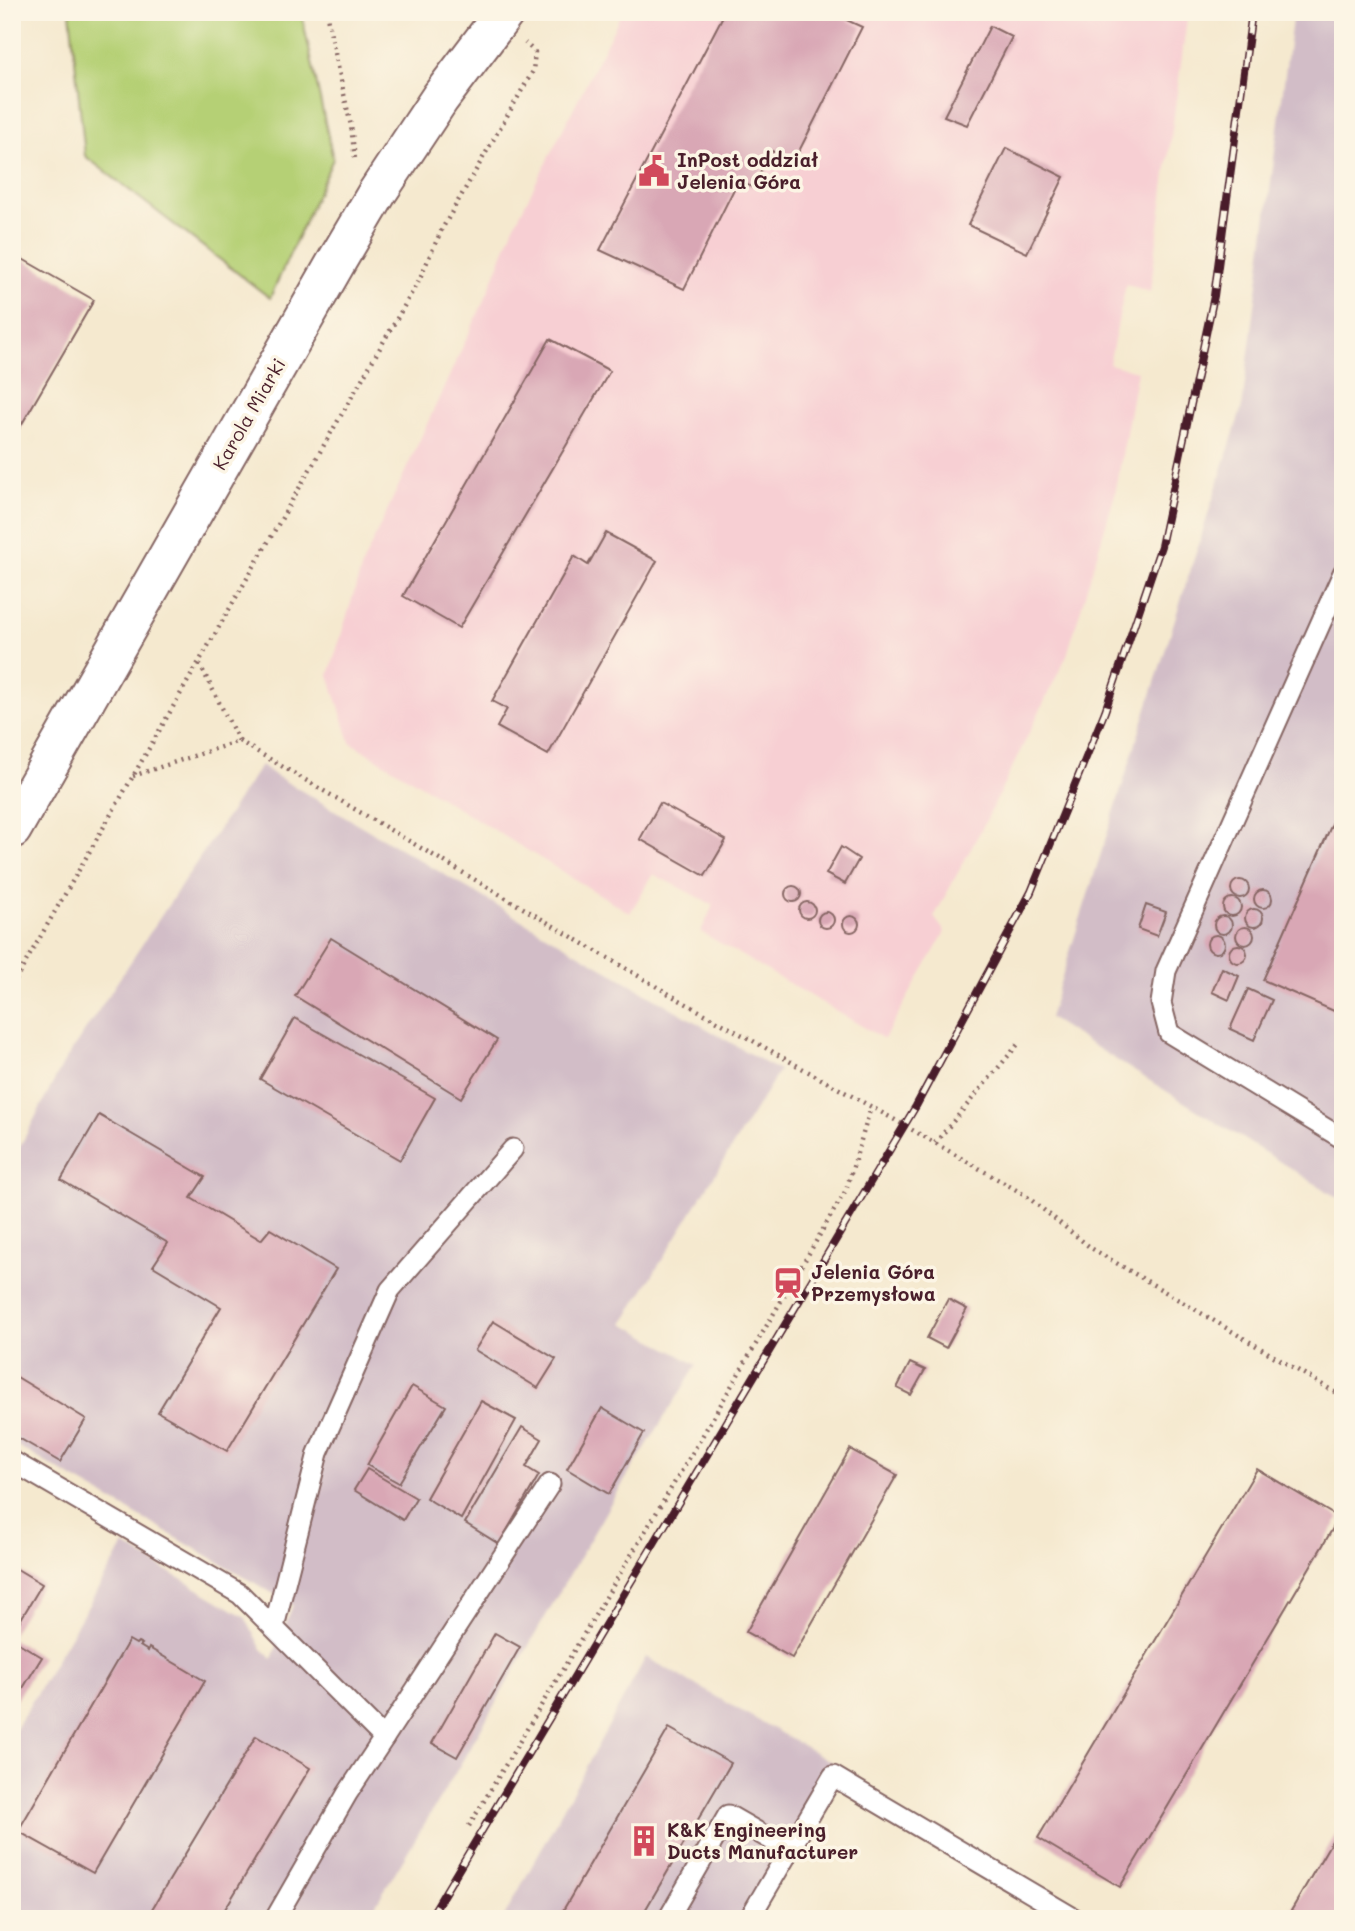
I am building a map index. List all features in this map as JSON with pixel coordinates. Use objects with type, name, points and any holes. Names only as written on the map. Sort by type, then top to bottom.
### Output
[{"type":"street","name":"Karola Miarki","points":[[12,829],[377,193],[440,98],[511,25]]},
{"type":"lane","points":[[1343,573],[1166,971],[1161,1003],[1169,1033],[1343,1139]]},
{"type":"lane","points":[[274,1627],[318,1453],[390,1290],[513,1149]]},
{"type":"lane","points":[[12,1461],[240,1594],[384,1738]]},
{"type":"lane","points":[[275,1919],[347,1794],[550,1484]]},
{"type":"lane","points":[[749,1919],[833,1776],[1075,1919]]},
{"type":"lane","points":[[668,1919],[729,1815],[789,1850]]},
{"type":"path","points":[[326,12],[351,126],[356,165],[377,193]]},
{"type":"path","points":[[12,986],[418,282],[443,229],[533,71],[535,52],[511,25]]},
{"type":"path","points":[[199,663],[239,741],[664,991],[1026,1195],[1091,1248],[1343,1397]]},
{"type":"path","points":[[132,776],[239,741]]},
{"type":"path","points":[[935,1143],[1020,1042]]},
{"type":"path","points":[[470,1826],[846,1191],[871,1107]]},
{"type":"shaded area","points":[[622,12],[1188,12],[1150,292],[1126,284],[1109,364],[1137,371],[1115,494],[1067,655],[990,813],[934,917],[945,932],[884,1039],[701,932],[713,905],[653,874],[630,913],[350,742],[329,675],[363,563],[488,292],[513,228]]},
{"type":"shaded area","points":[[1293,12],[1343,12],[1343,1201],[1049,1018],[1242,407]]},
{"type":"shaded area","points":[[261,765],[779,1071],[623,1323],[697,1365],[612,1501],[457,1770],[367,1919],[12,1919],[12,1735],[124,1545],[245,1617],[261,1648],[272,1658],[293,1605],[12,1443],[12,1162],[63,1064]]},
{"type":"shaded area","points":[[646,1657],[837,1765],[746,1919],[503,1919]]},
{"type":"green space","points":[[70,12],[301,12],[333,159],[270,298],[85,156]]},
{"type":"building","points":[[725,12],[829,12],[862,27],[794,161],[772,151],[752,187],[738,181],[684,289],[600,250]]},
{"type":"building","points":[[990,26],[1012,37],[967,125],[944,116]]},
{"type":"building","points":[[1006,148],[1064,177],[1027,253],[968,225]]},
{"type":"building","points":[[12,253],[94,300],[12,441]]},
{"type":"building","points":[[550,339],[610,371],[459,628],[403,596]]},
{"type":"building","points":[[606,533],[657,561],[548,755],[497,727],[507,709],[492,701],[574,556],[588,565]]},
{"type":"building","points":[[1343,799],[1343,1015],[1263,980]]},
{"type":"building","points":[[660,803],[726,840],[705,876],[640,839]]},
{"type":"building","points":[[841,847],[859,859],[845,884],[826,874]]},
{"type":"building","points":[[1240,880],[1246,883],[1249,889],[1246,895],[1240,898],[1234,895],[1231,889],[1234,883]]},
{"type":"building","points":[[793,886],[801,894],[793,902],[785,894]]},
{"type":"building","points":[[1263,890],[1269,893],[1272,899],[1269,905],[1263,908],[1257,905],[1254,899],[1257,893]]},
{"type":"building","points":[[1232,898],[1238,901],[1241,907],[1238,913],[1232,916],[1226,913],[1223,907],[1226,901]]},
{"type":"building","points":[[807,902],[815,910],[807,918],[799,910]]},
{"type":"building","points":[[1146,905],[1166,912],[1157,936],[1138,929]]},
{"type":"building","points":[[1254,909],[1260,912],[1263,918],[1260,924],[1254,927],[1248,924],[1245,918],[1248,912]]},
{"type":"building","points":[[826,912],[834,920],[826,928],[818,920]]},
{"type":"building","points":[[851,916],[859,924],[851,932],[843,924]]},
{"type":"building","points":[[1223,916],[1229,919],[1232,925],[1229,931],[1223,934],[1217,931],[1214,925],[1217,919]]},
{"type":"building","points":[[1245,927],[1251,930],[1254,936],[1251,942],[1245,945],[1239,942],[1236,936],[1239,930]]},
{"type":"building","points":[[1216,935],[1222,938],[1225,944],[1222,950],[1216,953],[1210,950],[1207,944],[1210,938]]},
{"type":"building","points":[[331,938],[497,1040],[461,1098],[295,996]]},
{"type":"building","points":[[1238,945],[1244,948],[1247,954],[1244,960],[1238,963],[1232,960],[1229,954],[1232,948]]},
{"type":"building","points":[[1222,968],[1239,976],[1229,1000],[1212,992]]},
{"type":"building","points":[[1248,989],[1272,1000],[1254,1040],[1230,1029]]},
{"type":"building","points":[[295,1018],[435,1098],[400,1160],[260,1079]]},
{"type":"building","points":[[99,1115],[205,1177],[191,1198],[261,1240],[270,1229],[336,1269],[227,1451],[158,1412],[221,1307],[153,1266],[168,1243],[61,1180]]},
{"type":"building","points":[[948,1299],[967,1309],[946,1348],[927,1338]]},
{"type":"building","points":[[493,1321],[556,1359],[538,1388],[475,1350]]},
{"type":"building","points":[[910,1363],[925,1370],[911,1395],[897,1388]]},
{"type":"building","points":[[12,1374],[86,1419],[60,1462],[12,1434]]},
{"type":"building","points":[[412,1386],[446,1406],[399,1483],[367,1465]]},
{"type":"building","points":[[481,1401],[516,1420],[461,1519],[426,1498]]},
{"type":"building","points":[[602,1408],[644,1433],[609,1494],[567,1469]]},
{"type":"building","points":[[522,1427],[542,1439],[526,1467],[539,1475],[499,1544],[465,1523]]},
{"type":"building","points":[[850,1449],[897,1475],[792,1658],[746,1632]]},
{"type":"building","points":[[367,1469],[416,1498],[403,1520],[354,1490]]},
{"type":"building","points":[[1257,1469],[1339,1518],[1120,1887],[1038,1838]]},
{"type":"building","points":[[12,1566],[42,1584],[12,1634]]},
{"type":"building","points":[[495,1633],[520,1647],[457,1757],[432,1743]]},
{"type":"building","points":[[12,1639],[42,1657],[12,1706]]},
{"type":"building","points":[[129,1640],[142,1644],[140,1646],[148,1651],[149,1648],[205,1681],[93,1873],[18,1831]]},
{"type":"building","name":"K&K Engineering Ducts Manufacturer","points":[[669,1728],[731,1763],[640,1919],[558,1919]]},
{"type":"building","points":[[256,1736],[310,1768],[219,1919],[146,1919]]},
{"type":"building","points":[[1343,1822],[1343,1919],[1305,1919],[1291,1911]]},
{"type":"railway","points":[[429,1919],[916,1106],[1031,892],[1105,711],[1161,546],[1214,296],[1252,12]]},
{"type":"place","name":"InPost oddział Jelenia Góra","points":[[654,171]]},
{"type":"place","name":"Jelenia Góra Przemysłowa","points":[[788,1283]]},
{"type":"place","name":"K&K Engineering Ducts Manufacturer","points":[[644,1841]]}]
